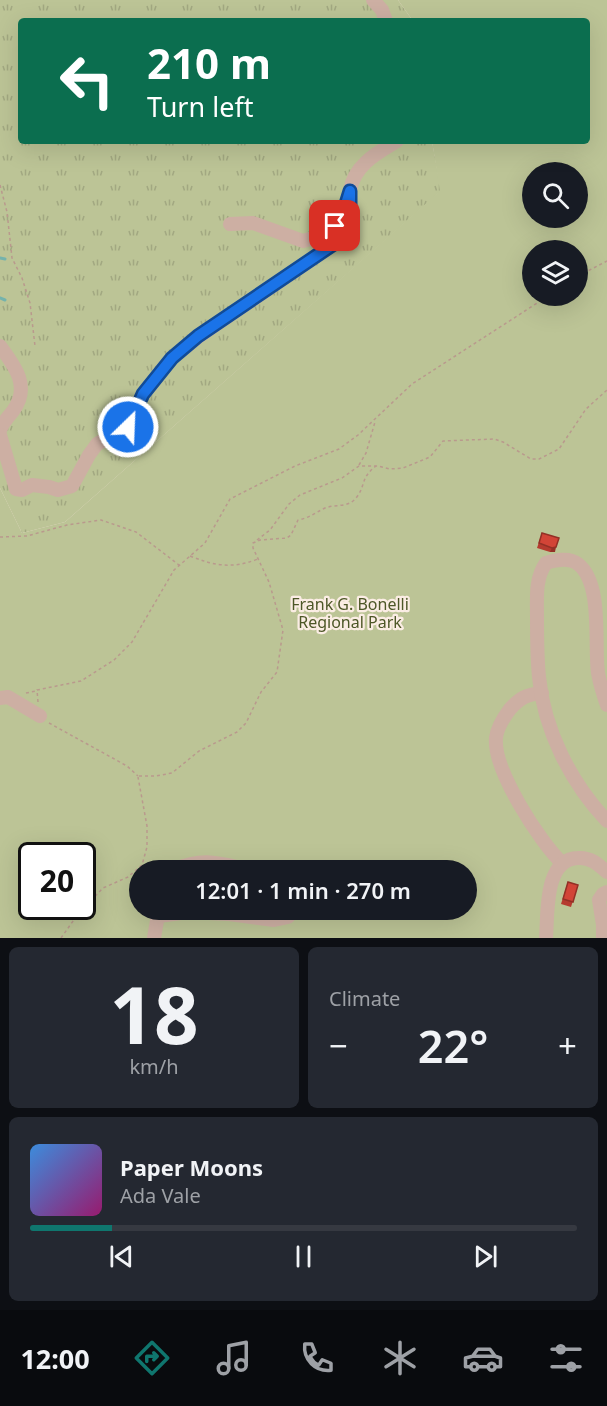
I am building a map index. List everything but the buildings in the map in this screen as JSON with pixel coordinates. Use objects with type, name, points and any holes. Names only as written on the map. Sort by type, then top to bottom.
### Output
[{"type":"lane","points":[[373,0],[382,10],[385,18]]},
{"type":"lane","points":[[230,224],[253,223],[303,241],[327,234],[335,226],[346,204],[361,166],[392,144]]},
{"type":"lane","points":[[0,346],[22,382],[22,391],[17,405],[12,414],[3,421],[0,433],[16,489],[22,490],[32,485],[58,490],[72,486],[97,444],[128,427],[143,394],[172,358],[198,336],[350,233],[350,191]]},
{"type":"lane","points":[[607,705],[598,672],[594,598],[591,583],[578,564],[567,559],[546,563],[539,580],[537,652],[542,693],[552,729],[566,764],[587,798],[607,821]]},
{"type":"lane","points":[[542,693],[525,696],[516,702],[500,726],[496,739],[501,763],[513,792],[543,841],[562,863]]},
{"type":"lane","points":[[0,698],[8,697],[40,716]]},
{"type":"lane","points":[[546,938],[549,895],[553,877],[562,863],[571,858],[586,857],[599,864],[607,872]]},
{"type":"lane","points":[[603,938],[599,900],[607,892]]},
{"type":"lane","points":[[154,938],[157,920]]},
{"type":"path","points":[[0,185],[7,212],[12,258],[22,278],[30,303],[35,346]]},
{"type":"path","points":[[588,271],[607,261]]},
{"type":"path","points":[[61,938],[78,914],[102,888],[128,877],[142,865],[147,847],[147,826],[138,776],[127,766],[60,730],[40,716],[37,690],[81,681],[114,660],[132,642],[174,570],[205,543],[230,499],[295,466],[339,449],[375,420],[412,384],[533,306]]},
{"type":"path","points":[[359,466],[403,468],[430,457],[443,441],[488,438],[503,442],[531,459],[539,459],[559,449],[586,409],[607,390]]},
{"type":"path","points":[[138,776],[162,776],[172,773],[199,751],[237,732],[246,723],[264,687],[277,672],[283,630],[269,582],[252,545],[270,530],[294,499],[342,478],[359,466],[366,453],[375,420]]},
{"type":"path","points":[[256,540],[287,538],[298,520],[315,516],[325,508],[353,501],[359,493],[366,474],[376,466]]},
{"type":"path","points":[[0,537],[27,537],[67,525],[101,520],[136,532],[180,565]]},
{"type":"path","points":[[190,556],[218,566],[258,558]]},
{"type":"green space","points":[[0,0],[398,0],[411,18],[18,18],[18,144],[433,144],[441,191],[65,522],[22,533],[0,488]]},
{"type":"green space","name":"Frank G. Bonelli Regional Park","points":[[398,0],[607,0],[607,938],[0,938],[0,488],[22,533],[65,522],[440,191],[432,144],[590,144],[590,18],[411,18]]},
{"type":"waterway","points":[[0,258],[5,259]]},
{"type":"waterway","points":[[0,298],[5,300]]},
{"type":"route","points":[[128,427],[143,394],[172,358],[198,336],[350,233],[350,191],[340,219],[335,226]]}]
